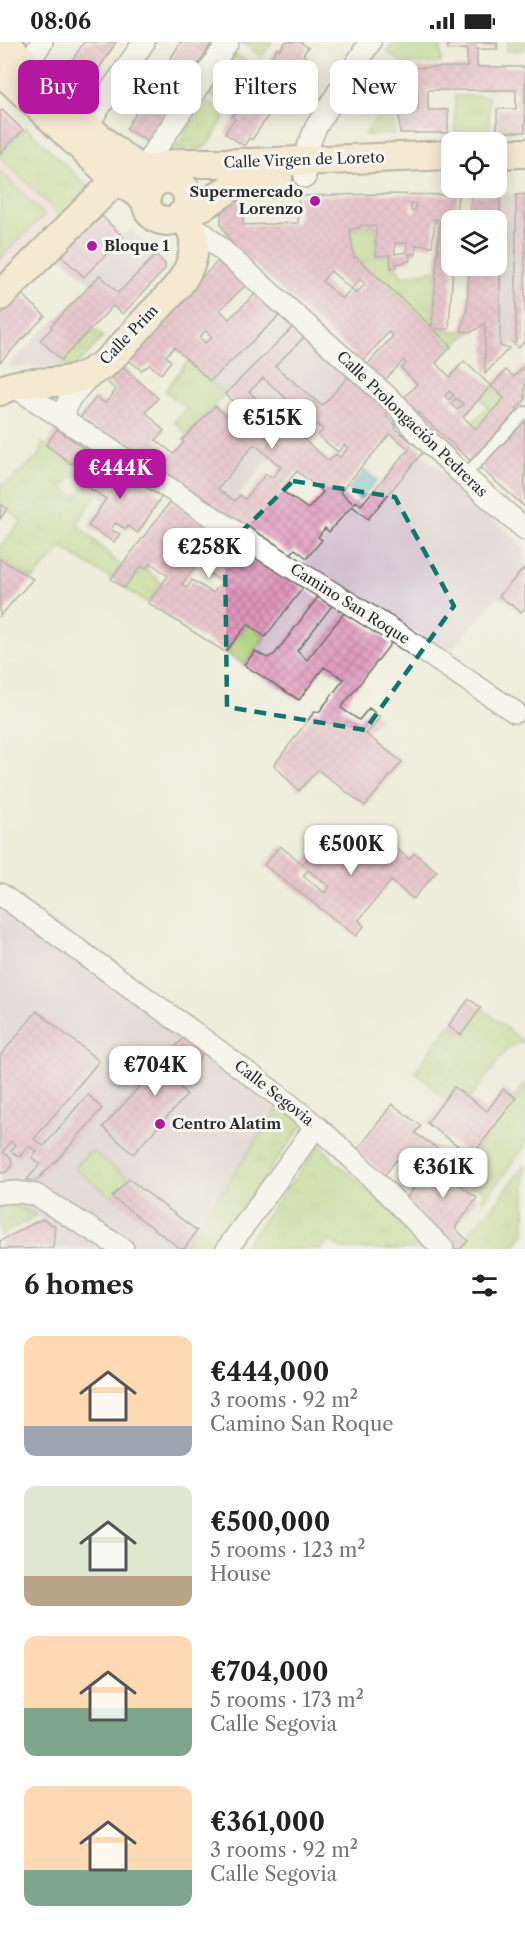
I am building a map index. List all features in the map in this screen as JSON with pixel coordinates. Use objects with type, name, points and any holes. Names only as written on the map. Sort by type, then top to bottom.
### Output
[{"type":"main road","points":[[4,42],[150,179],[149,210],[153,215],[193,234]]},
{"type":"main road","points":[[22,58],[87,125],[150,179],[178,181],[183,185],[188,197],[193,234]]},
{"type":"main road","points":[[507,154],[525,153]]},
{"type":"main road","name":"Calle Virgen de Loreto","points":[[150,179],[305,169],[441,156]]},
{"type":"main road","name":"Calle Virgen de Loreto","points":[[193,234],[197,208],[226,189],[240,184],[305,169],[441,171]]},
{"type":"main road","points":[[507,171],[525,171]]},
{"type":"main road","points":[[0,296],[150,179]]},
{"type":"main road","name":"Calle Prim","points":[[6,388],[38,381],[72,380],[95,369],[113,355],[176,286],[193,234]]},
{"type":"street","points":[[87,125],[144,42]]},
{"type":"street","points":[[150,179],[228,42]]},
{"type":"street","points":[[305,169],[310,140],[316,127],[370,42]]},
{"type":"street","name":"Calle Prolongación Pedreras","points":[[193,234],[398,406],[410,424],[525,530]]},
{"type":"street","points":[[63,418],[69,399],[95,369]]},
{"type":"street","name":"Camino San Roque","points":[[6,388],[63,418],[237,534],[391,629],[515,712]]},
{"type":"street","name":"Calle Segovia","points":[[0,894],[192,1031],[316,1126],[393,1198],[443,1249]]},
{"type":"street","points":[[227,1249],[316,1126]]},
{"type":"street","points":[[0,1193],[18,1192],[36,1195],[123,1249]]},
{"type":"lane","points":[[464,476],[525,412]]},
{"type":"highlighted area","points":[[293,481],[395,497],[454,606],[365,730],[227,707],[225,548]]},
{"type":"shaded area","points":[[0,102],[88,187],[0,277]]},
{"type":"shaded area","points":[[507,194],[525,194],[525,331],[485,374],[484,276],[507,276],[507,210],[483,210],[483,198],[507,198]]},
{"type":"shaded area","points":[[131,229],[165,264],[165,269],[123,314],[84,277]]},
{"type":"shaded area","points":[[270,304],[362,386],[298,458],[282,444],[225,512],[194,493],[254,420],[199,372]]},
{"type":"shaded area","points":[[49,325],[73,348],[61,360],[68,367],[7,367]]},
{"type":"shaded area","points":[[422,454],[525,548],[525,567],[448,653],[304,562],[352,506],[368,519]]},
{"type":"shaded area","points":[[303,588],[358,622],[299,700],[244,665]]},
{"type":"shaded area","points":[[0,883],[128,977],[135,976],[144,983],[144,988],[289,1095],[274,1113],[184,1249],[54,1249],[54,1226],[23,1209],[8,1205],[0,1207]]},
{"type":"green space","points":[[241,42],[272,42],[262,57]]},
{"type":"green space","points":[[394,42],[441,42],[441,63],[418,64],[418,60],[398,60],[387,52]]},
{"type":"green space","points":[[507,42],[525,42],[525,50],[507,51]]},
{"type":"green space","points":[[235,54],[244,60],[231,60]]},
{"type":"green space","points":[[213,87],[213,97],[208,94]]},
{"type":"green space","points":[[455,96],[489,96],[489,132],[455,132]]},
{"type":"green space","points":[[206,101],[213,105],[213,114],[226,114],[210,142],[202,149],[175,149],[198,114],[201,114],[201,109]]},
{"type":"green space","points":[[379,114],[394,114],[394,134],[365,135]]},
{"type":"green space","points":[[26,127],[88,187],[60,216],[0,156]]},
{"type":"green space","points":[[0,171],[44,215],[0,259]]},
{"type":"green space","points":[[360,225],[376,226],[376,256],[390,255],[391,268],[397,267],[401,276],[437,270],[432,327],[357,258],[354,258],[350,229],[359,228]]},
{"type":"green space","points":[[92,327],[103,337],[75,367],[68,367],[61,360]]},
{"type":"green space","points":[[434,329],[472,332],[451,347]]},
{"type":"green space","points":[[188,361],[225,394],[187,435],[174,421],[186,408],[165,391]]},
{"type":"green space","points":[[491,386],[504,398],[476,429],[471,424],[488,407],[480,398]]},
{"type":"green space","points":[[42,443],[72,464],[85,449],[99,458],[85,481],[73,475],[63,487],[75,498],[85,486],[97,493],[77,524],[121,566],[111,579],[62,548],[33,579],[0,559],[0,546],[22,521],[0,504],[0,484],[7,483],[38,457]]},
{"type":"green space","points":[[141,566],[162,583],[148,603],[124,588]]},
{"type":"green space","points":[[248,624],[265,637],[244,665],[225,652]]},
{"type":"green space","points":[[481,1008],[525,1043],[517,1043],[508,1048],[470,1099],[455,1087],[445,1099],[415,1072],[448,1026],[461,1035]]},
{"type":"green space","points":[[525,1084],[525,1146],[484,1201],[480,1198],[484,1192],[474,1185],[469,1191],[456,1181],[465,1170],[463,1168]]},
{"type":"green space","points":[[280,1105],[304,1124],[211,1249],[184,1249]]},
{"type":"green space","points":[[320,1144],[335,1162],[378,1197],[434,1249],[341,1249],[329,1240],[322,1249],[242,1249]]},
{"type":"green space","points":[[94,1152],[129,1179],[112,1197],[74,1168],[88,1153]]},
{"type":"green space","points":[[525,1164],[525,1232],[512,1249],[460,1249],[468,1241],[464,1237],[493,1207]]},
{"type":"green space","points":[[8,1205],[36,1216],[0,1236],[0,1207]]},
{"type":"water","points":[[365,470],[377,480],[360,500],[348,490]]},
{"type":"building","points":[[84,42],[116,42],[99,69],[99,60],[73,60]]},
{"type":"building","points":[[181,42],[212,43],[201,60],[170,60]]},
{"type":"building","points":[[285,42],[300,42],[308,48],[303,55],[306,57],[304,60],[269,60],[277,48],[280,50]]},
{"type":"building","points":[[448,42],[497,42],[497,49],[477,49],[477,67],[525,67],[525,132],[497,132],[497,109],[516,109],[516,90],[428,90],[428,110],[448,110],[448,132],[400,133],[399,114],[418,114],[418,68],[467,67],[467,49],[448,50]]},
{"type":"building","points":[[2,110],[23,130],[0,154],[0,112]]},
{"type":"building","points":[[135,114],[167,114],[149,143],[126,129]]},
{"type":"building","points":[[234,114],[269,114],[252,140],[249,138],[244,146],[225,133],[235,119],[232,117]]},
{"type":"building","points":[[525,194],[525,341],[518,348],[514,343],[516,341],[516,195]]},
{"type":"building","points":[[243,195],[243,225],[298,223],[299,196],[441,195],[441,198],[458,198],[457,210],[441,210],[441,276],[452,276],[449,329],[434,329],[451,347],[436,363],[450,377],[464,361],[491,386],[506,370],[514,377],[525,365],[525,400],[516,409],[519,412],[473,463],[403,399],[417,384],[401,368],[406,363],[404,360],[383,382],[366,366],[393,336],[389,332],[362,362],[233,246],[221,224],[221,215],[225,208]],"holes":[[[411,203],[416,204],[415,211],[411,211]],[[435,219],[440,220],[432,327],[356,257],[354,258],[350,229],[359,228],[360,225],[376,226],[376,256],[390,255],[391,268],[397,267],[396,264],[410,261],[409,254],[416,254],[416,245],[432,246]],[[395,243],[407,243],[406,252],[395,254]],[[331,271],[351,289],[342,299],[322,281]],[[360,279],[365,284],[356,294],[351,289]],[[491,386],[504,398],[476,429],[463,417]],[[449,391],[454,395],[449,400],[445,396]],[[456,398],[463,404],[457,410],[451,404]]]},
{"type":"building","points":[[471,198],[500,198],[500,210],[470,210]]},
{"type":"building","name":"Bloque 1","points":[[102,216],[123,237],[84,277],[61,256]]},
{"type":"building","points":[[156,255],[165,264],[165,269],[123,314],[113,306],[61,360],[40,340],[100,275],[118,293]]},
{"type":"building","points":[[220,259],[246,285],[220,310],[229,319],[256,293],[279,316],[210,381],[174,347],[166,356],[171,361],[161,374],[150,365],[141,370],[129,360],[177,303]],"holes":[[[206,331],[212,337],[205,343],[199,337]]]},
{"type":"building","points":[[469,276],[500,276],[500,346],[509,348],[485,374],[485,323],[472,332],[461,331],[467,309]]},
{"type":"building","points":[[22,294],[45,316],[0,362],[0,316]]},
{"type":"building","points":[[295,325],[306,335],[275,366],[322,406],[350,375],[392,408],[386,416],[396,426],[395,428],[423,452],[368,519],[352,506],[329,532],[325,528],[318,537],[322,540],[307,558],[295,549],[291,554],[79,419],[96,397],[105,403],[116,390],[108,383],[123,367],[158,398],[146,412],[164,431],[156,440],[174,454],[184,442],[182,440],[215,406],[226,415],[236,403],[225,394]],"holes":[[[263,378],[323,430],[318,436],[338,452],[344,445],[348,448],[340,458],[336,454],[329,461],[249,392]],[[246,412],[255,420],[242,435],[233,427]],[[390,434],[409,449],[361,505],[356,501],[354,504],[340,492]],[[254,444],[281,467],[272,478],[266,474],[245,499],[240,495],[235,501],[218,489]],[[297,471],[323,492],[308,509],[281,490]]]},
{"type":"building","points":[[525,417],[525,507],[479,467]]},
{"type":"building","points":[[57,429],[85,449],[72,464],[46,445]]},
{"type":"building","points":[[99,458],[162,496],[138,533],[128,526],[126,529],[115,523],[111,530],[120,534],[114,542],[88,526],[106,499],[83,484]]},
{"type":"building","points":[[171,501],[303,588],[265,637],[248,624],[225,652],[148,603],[168,576],[151,563],[146,569],[141,566],[124,588],[111,579]],"holes":[[[205,554],[216,563],[209,573],[222,582],[213,593],[192,580],[187,588],[182,584]]]},
{"type":"building","points":[[0,504],[7,509],[0,519]]},
{"type":"building","points":[[0,559],[33,579],[0,616]]},
{"type":"building","points":[[525,567],[525,608],[521,612],[499,596]]},
{"type":"building","points":[[318,597],[332,606],[297,651],[307,660],[344,613],[392,642],[341,708],[359,720],[369,708],[380,717],[366,734],[402,762],[365,806],[318,770],[299,791],[274,765],[315,711],[319,712],[344,679],[324,667],[299,700],[244,665],[255,651],[267,658],[275,654]]},
{"type":"building","points":[[371,828],[409,859],[414,853],[437,871],[413,899],[391,881],[359,920],[364,926],[356,936],[264,865],[280,846],[303,864],[325,836],[350,855]],"holes":[[[308,870],[330,887],[325,893],[303,876]]]},
{"type":"building","points":[[469,999],[481,1008],[461,1035],[448,1026]]},
{"type":"building","points":[[37,1011],[99,1061],[34,1139],[44,1146],[88,1094],[102,1109],[36,1181],[27,1180],[40,1164],[32,1158],[37,1152],[29,1146],[19,1157],[11,1151],[16,1145],[11,1141],[3,1152],[11,1158],[12,1166],[6,1172],[0,1173],[0,1056]]},
{"type":"building","points":[[185,1036],[205,1051],[196,1064],[188,1070],[192,1075],[180,1087],[187,1095],[133,1154],[103,1127]]},
{"type":"building","points":[[454,1087],[487,1111],[503,1089],[516,1098],[468,1161],[458,1154],[462,1149],[427,1123]]},
{"type":"building","points":[[392,1104],[421,1126],[415,1133],[437,1148],[426,1162],[412,1153],[403,1165],[396,1160],[385,1175],[357,1151]]},
{"type":"building","points":[[441,1151],[465,1169],[455,1181],[477,1198],[455,1228],[468,1241],[460,1249],[453,1249],[406,1199]]},
{"type":"building","points":[[129,1179],[197,1231],[184,1249],[112,1197]]},
{"type":"building","points":[[42,1219],[55,1226],[53,1248],[0,1249],[0,1241]]},
{"type":"place","name":"Supermercado Lorenzo","points":[[315,201]]},
{"type":"place","name":"Bloque 1","points":[[92,246]]},
{"type":"place","name":"Centro Alatim","points":[[160,1124]]}]
